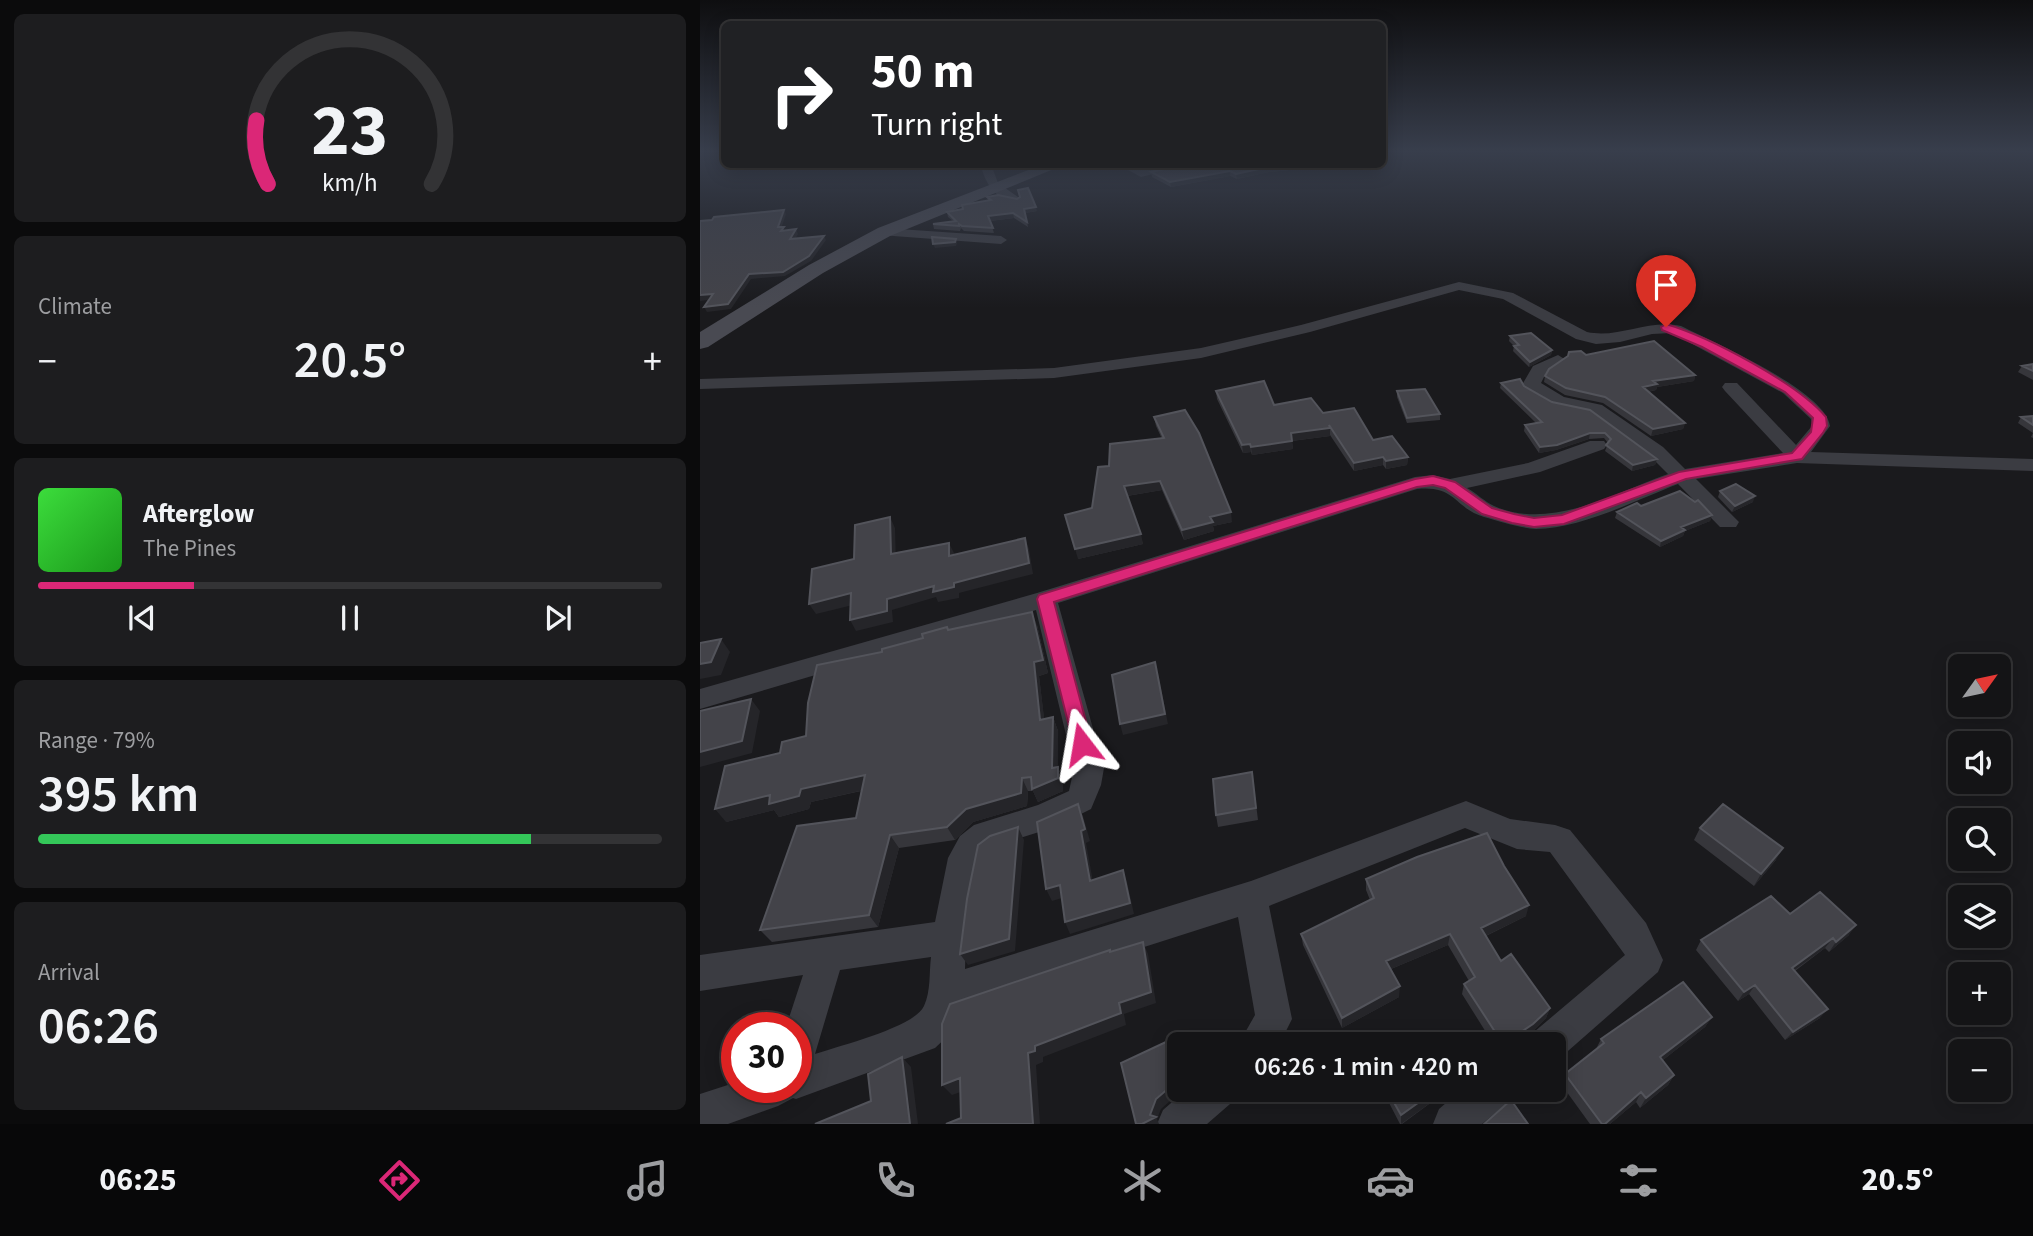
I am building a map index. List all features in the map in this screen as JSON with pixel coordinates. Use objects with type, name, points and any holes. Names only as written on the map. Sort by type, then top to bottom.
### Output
[{"type":"main road","points":[[700,342],[816,269],[884,232],[954,203]]},
{"type":"street","points":[[884,232],[1001,240]]},
{"type":"street","points":[[700,384],[1055,373],[1201,353],[1328,323],[1427,293],[1459,286],[1480,286],[1500,292],[1594,340],[1619,340],[1657,328],[1675,329],[1766,376],[1789,389],[1820,417],[1821,426],[1817,433],[1797,457]]},
{"type":"street","points":[[1558,360],[1539,370],[1531,385],[1558,401],[1596,409],[1656,451],[1684,475],[1728,522]]},
{"type":"street","points":[[1731,387],[1797,457]]},
{"type":"street","points":[[1450,485],[1533,468],[1597,445]]},
{"type":"street","points":[[700,699],[1045,599],[1393,488],[1433,481],[1450,485],[1487,511],[1534,522],[1564,519],[1684,475],[1797,457],[2033,465]]},
{"type":"street","points":[[812,1074],[922,1035],[938,1020],[946,993],[949,937],[964,858],[971,846],[985,835],[1044,817],[1080,800],[1089,768],[1045,599]]},
{"type":"street","points":[[946,993],[1251,897],[1466,814],[1499,830],[1526,838],[1548,837],[1559,840],[1634,935],[1646,960],[1562,1032]]},
{"type":"street","points":[[1251,897],[1274,1018],[1265,1032]]},
{"type":"street","points":[[700,973],[949,937]]},
{"type":"street","points":[[809,1012],[827,955]]},
{"type":"street","points":[[1177,1124],[1202,1102]]},
{"type":"street","points":[[1453,1123],[1478,1102]]},
{"type":"street","points":[[700,1114],[732,1103]]},
{"type":"building","points":[[1035,203],[1036,207],[1024,209],[1027,222],[1013,213],[988,216],[993,228],[933,224],[956,221],[947,212],[963,209],[962,205]]},
{"type":"building","points":[[784,210],[778,227],[784,227],[781,231],[796,229],[790,239],[824,236],[809,256],[783,272],[749,274],[728,304],[704,307],[713,294],[700,295],[700,221],[712,220],[714,217]]},
{"type":"building","points":[[932,237],[956,239],[955,242],[933,244]]},
{"type":"building","points":[[1531,333],[1552,350],[1530,362],[1514,346],[1519,345],[1510,336]]},
{"type":"building","points":[[1654,341],[1695,375],[1653,381],[1657,384],[1643,387],[1685,423],[1653,429],[1605,397],[1566,388],[1545,376],[1549,369],[1568,356],[1569,352],[1581,351],[1586,355]]},
{"type":"building","points":[[2033,364],[2033,371],[2022,366]]},
{"type":"building","points":[[1520,379],[1524,386],[1552,402],[1590,410],[1657,459],[1633,465],[1606,445],[1611,439],[1605,433],[1590,433],[1557,445],[1540,447],[1525,425],[1542,422],[1501,383]]},
{"type":"building","points":[[1264,381],[1274,405],[1311,398],[1323,413],[1354,408],[1373,440],[1392,436],[1408,457],[1386,461],[1383,457],[1354,463],[1329,425],[1330,428],[1291,433],[1292,441],[1251,447],[1250,444],[1242,445],[1216,391]]},
{"type":"building","points":[[1425,389],[1440,414],[1407,418],[1397,391]]},
{"type":"building","points":[[1185,410],[1199,433],[1231,512],[1210,517],[1213,522],[1182,530],[1160,481],[1124,486],[1141,534],[1075,549],[1065,515],[1092,508],[1098,467],[1109,466],[1110,444],[1164,438],[1154,417]]},
{"type":"building","points":[[2033,416],[2033,425],[2021,417]]},
{"type":"building","points":[[1736,484],[1755,496],[1735,506],[1720,491]]},
{"type":"building","points":[[1680,491],[1695,502],[1698,500],[1712,515],[1681,527],[1685,530],[1661,541],[1617,512],[1637,503],[1641,506]]},
{"type":"building","points":[[890,517],[891,554],[949,543],[949,556],[1025,538],[1029,563],[954,583],[954,587],[933,592],[934,586],[887,599],[887,611],[850,620],[851,593],[809,604],[812,569],[854,559],[855,525]]},
{"type":"building","points":[[1032,612],[1043,660],[1034,662],[1040,720],[1053,717],[1052,768],[1058,767],[1058,778],[1032,789],[1031,777],[1022,778],[1021,793],[966,809],[947,827],[890,835],[869,915],[760,930],[797,826],[856,818],[865,775],[801,789],[799,796],[769,804],[770,795],[715,809],[725,766],[780,753],[782,742],[806,736],[808,703],[817,665],[882,652],[882,649],[923,638],[922,634],[947,627],[948,630]]},
{"type":"building","points":[[721,639],[711,662],[700,664],[700,643]]},
{"type":"building","points":[[1155,662],[1165,714],[1120,724],[1112,675]]},
{"type":"building","points":[[751,699],[742,741],[700,752],[700,711]]},
{"type":"building","points":[[1252,772],[1256,808],[1216,815],[1213,779]]},
{"type":"building","points":[[1078,804],[1085,829],[1081,831],[1090,881],[1123,870],[1130,903],[1065,922],[1060,885],[1046,889],[1037,822]]},
{"type":"building","points":[[1723,804],[1783,848],[1761,874],[1700,828]]},
{"type":"building","points":[[1018,827],[1009,939],[960,954],[978,845],[990,836]]},
{"type":"building","points":[[1487,833],[1529,905],[1481,928],[1501,961],[1511,954],[1550,1008],[1521,1032],[1495,1032],[1464,984],[1475,977],[1450,934],[1386,961],[1400,986],[1342,1018],[1301,934],[1374,898],[1366,879],[1417,857]]},
{"type":"building","points":[[1820,892],[1856,925],[1836,942],[1833,938],[1792,968],[1828,1009],[1793,1032],[1755,985],[1744,992],[1701,940],[1771,896],[1790,914]]},
{"type":"building","points":[[1143,942],[1151,992],[1119,1003],[1121,1013],[1035,1046],[1035,1051],[1028,1053],[1033,1124],[946,1124],[961,1118],[960,1078],[942,1085],[942,1024],[950,1004],[1110,950]]},
{"type":"building","points":[[1683,982],[1712,1017],[1660,1057],[1674,1075],[1646,1098],[1641,1092],[1605,1124],[1602,1124],[1566,1075],[1604,1043],[1601,1039]]},
{"type":"building","points":[[1166,1042],[1167,1090],[1156,1099],[1150,1115],[1156,1117],[1142,1124],[1136,1124],[1121,1063]]},
{"type":"building","points":[[902,1057],[910,1124],[815,1124],[871,1101],[868,1074]]},
{"type":"building","points":[[1394,1102],[1419,1102],[1401,1115]]},
{"type":"building","points":[[1509,1102],[1512,1102],[1528,1124],[1484,1124]]},
{"type":"route","points":[[1082,744],[1045,599],[1415,483],[1433,481],[1450,485],[1487,511],[1534,522],[1564,519],[1684,475],[1797,457],[1821,426],[1820,417],[1807,403],[1766,376],[1731,360],[1706,344],[1666,327]]}]
